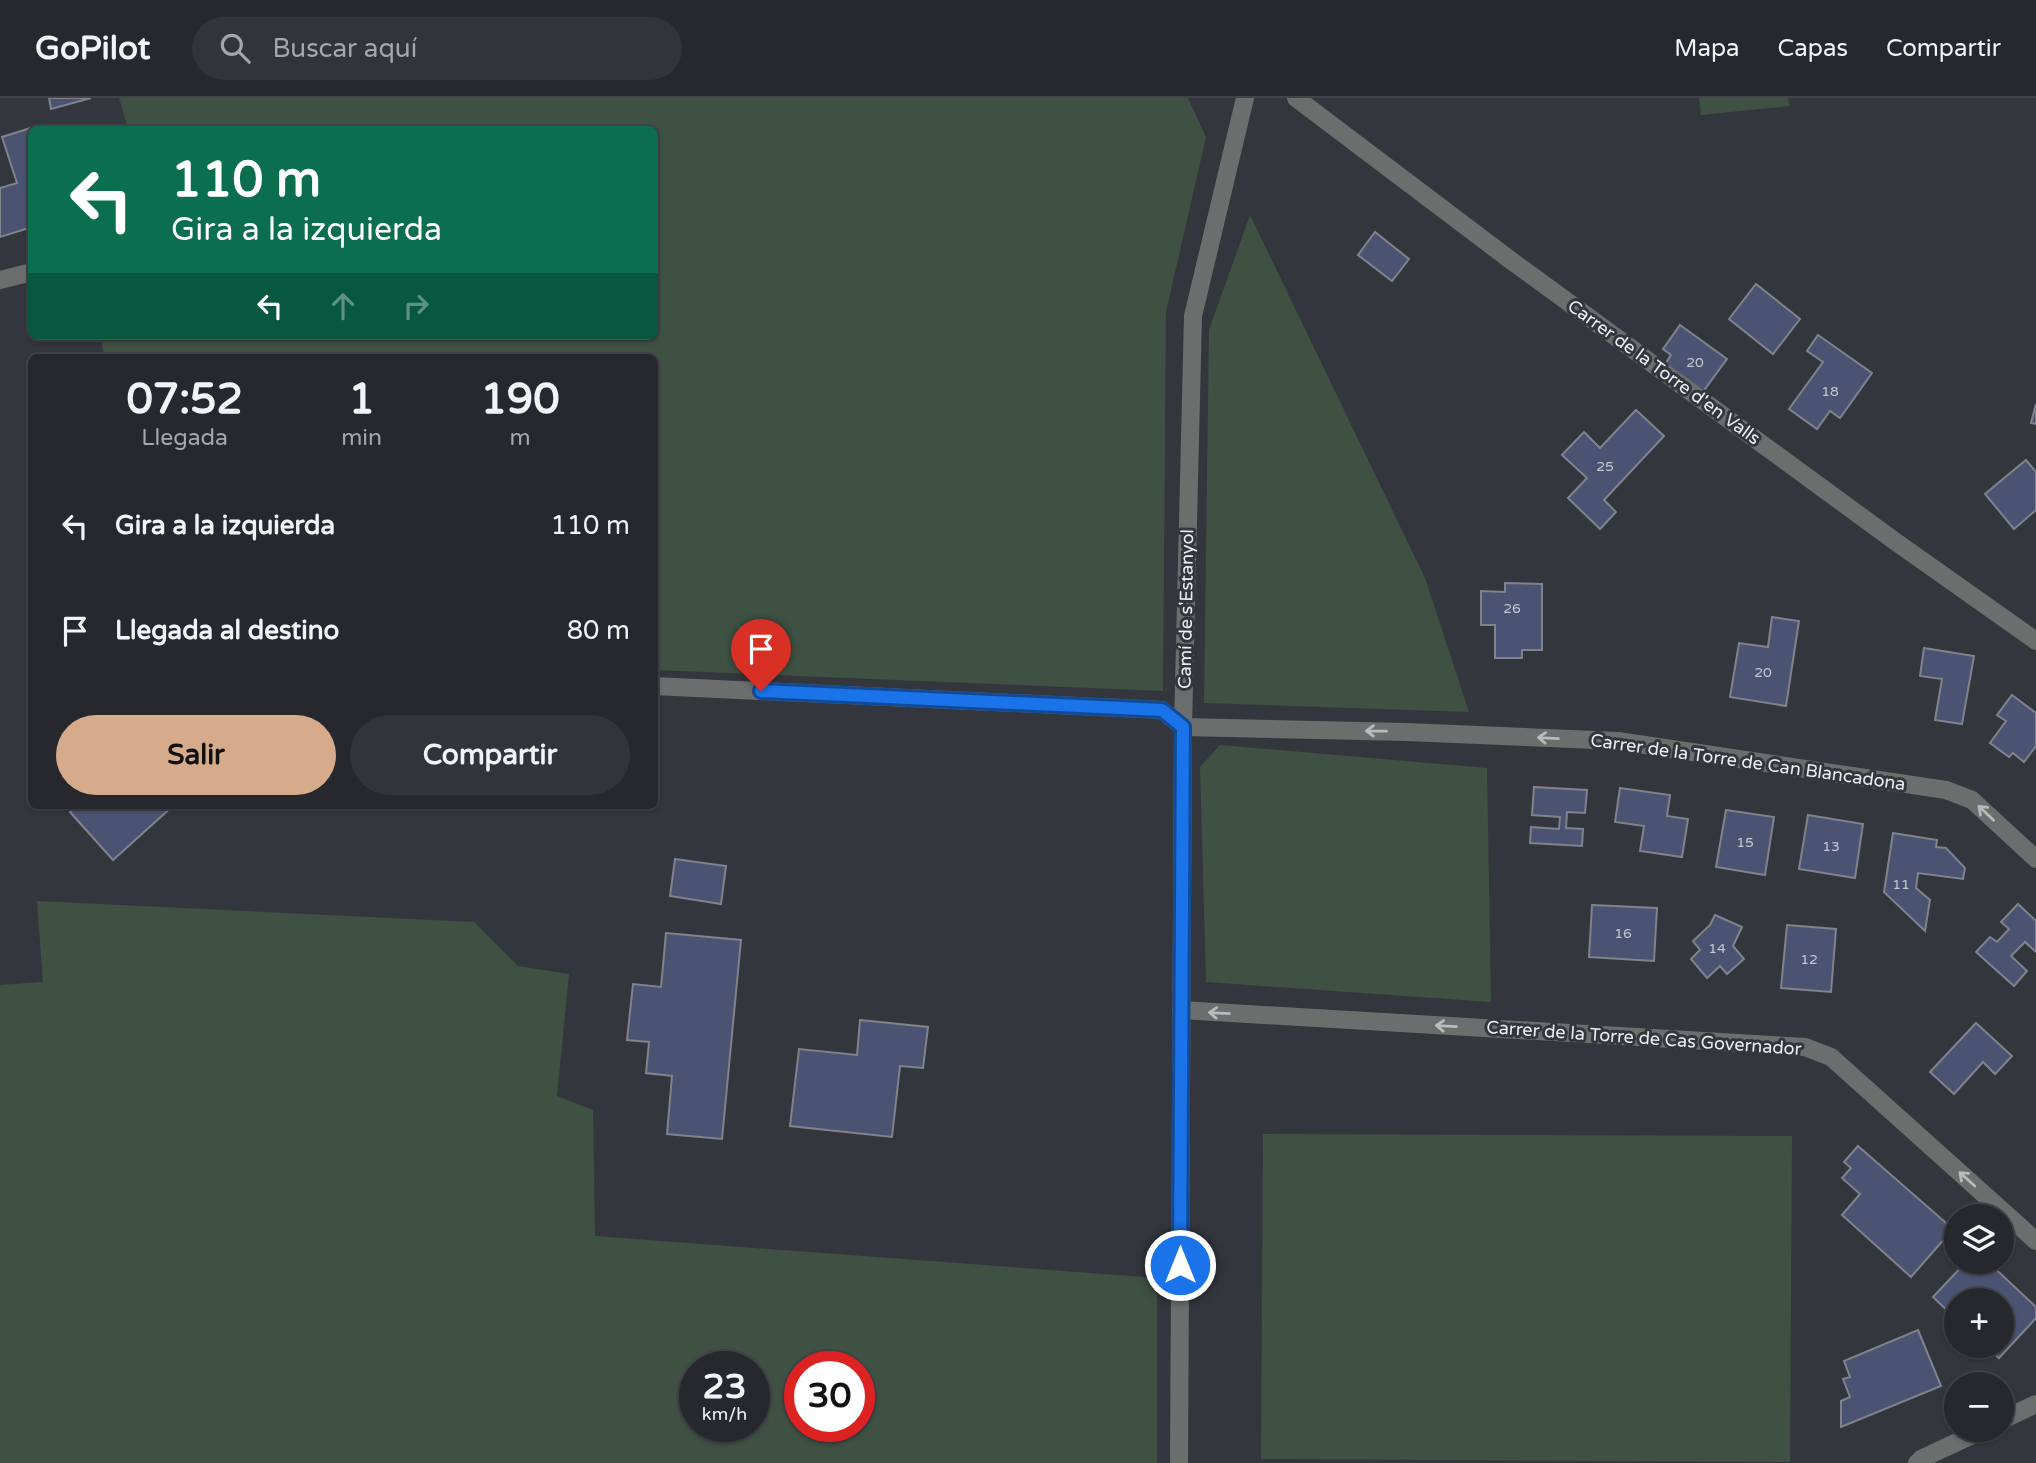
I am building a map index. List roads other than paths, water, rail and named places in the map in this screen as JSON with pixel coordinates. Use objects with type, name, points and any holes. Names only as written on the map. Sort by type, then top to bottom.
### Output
[{"type":"street","name":"Camí de s'Estanyol","points":[[1179,1463],[1183,727],[1193,316],[1245,98]]},
{"type":"street","name":"Carrer de la Torre d'en Valls","points":[[1296,98],[1531,275],[2036,641]]},
{"type":"street","points":[[0,280],[28,273]]},
{"type":"street","points":[[658,686],[1162,710],[1183,727]]},
{"type":"street","name":"Carrer de la Torre de Can Blancadona","points":[[1183,727],[1406,732],[1618,741],[1946,790],[1972,800],[2036,859]]},
{"type":"street","name":"Carrer de la Torre de Cas Governador","points":[[1181,1010],[1805,1047],[1831,1057],[2036,1241]]},
{"type":"street","points":[[2014,1414],[2036,1404]]},
{"type":"street","points":[[1917,1463],[1957,1442]]}]
